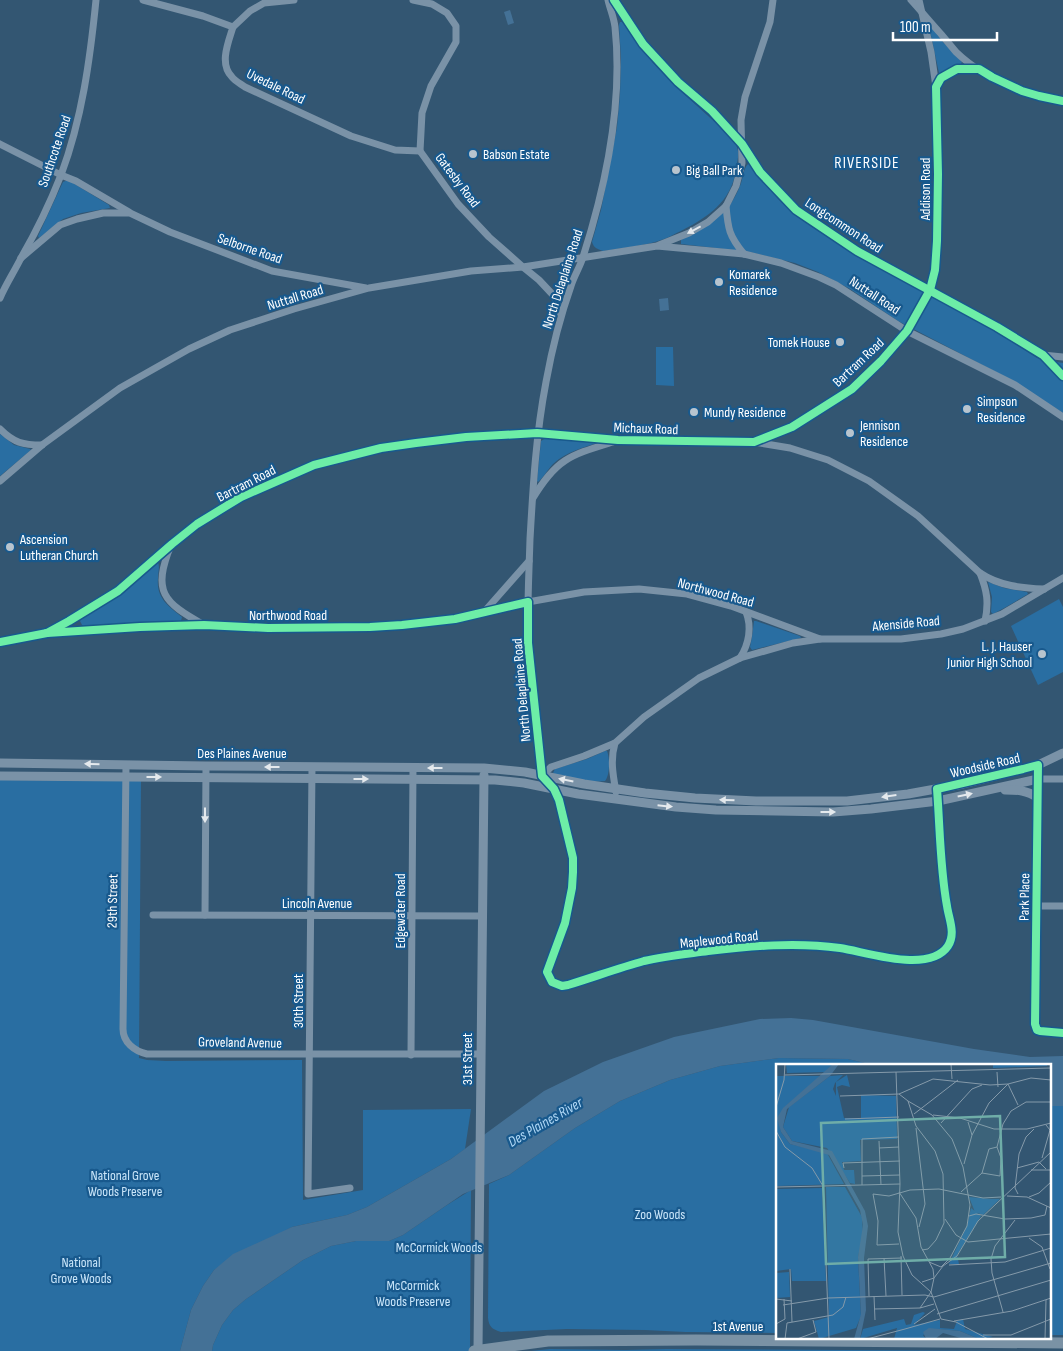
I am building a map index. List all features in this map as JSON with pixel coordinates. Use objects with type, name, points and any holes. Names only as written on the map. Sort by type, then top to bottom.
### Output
[{"type":"main road","name":"1st Avenue","points":[[476,1350],[548,1341],[696,1340],[1063,1343]]},
{"type":"street","name":"Southcote Road","points":[[0,298],[8,280],[22,258],[61,175],[80,114],[92,44],[96,0]]},
{"type":"street","points":[[143,0],[203,16],[233,27],[250,11],[264,3],[294,0]]},
{"type":"street","name":"Gatesby Road","points":[[413,0],[432,4],[447,13],[456,26],[456,42],[432,86],[422,113],[420,151],[458,204],[489,237],[523,267]]},
{"type":"street","name":"North Delaplaine Road","points":[[542,776],[528,642],[532,500],[537,433],[546,381],[561,315],[583,258],[609,149],[616,103],[616,53],[614,25],[608,0]]},
{"type":"street","name":"Longcommon Road","points":[[614,0],[643,44],[678,82],[712,111],[742,144],[760,172],[796,210],[857,251],[997,327],[1043,355],[1063,376]]},
{"type":"street","name":"Nuttall Road","points":[[583,258],[657,246],[689,233],[708,222],[726,206],[736,186],[742,163],[741,120],[745,97],[770,22],[773,0]]},
{"type":"street","points":[[910,0],[956,52],[979,69],[1022,91],[1063,101]]},
{"type":"street","name":"Addison Road","points":[[919,0],[936,87],[937,242],[935,270],[930,290]]},
{"type":"street","name":"Uvedale Road","points":[[233,27],[225,54],[225,66],[232,77],[245,87],[352,136],[394,150],[420,151]]},
{"type":"street","points":[[936,87],[941,78],[957,69],[979,69]]},
{"type":"street","name":"Selborne Road","points":[[0,144],[76,181],[170,232],[272,271],[369,288]]},
{"type":"street","points":[[726,206],[728,227],[735,242],[744,254]]},
{"type":"street","name":"Selborne Road","points":[[22,258],[60,225],[77,218],[103,213],[130,212]]},
{"type":"street","name":"Nuttall Road","points":[[657,246],[744,254],[782,263],[819,277],[850,294],[907,331],[1015,385],[1063,417]]},
{"type":"street","points":[[523,267],[583,258]]},
{"type":"street","points":[[523,267],[554,296],[561,315]]},
{"type":"street","name":"Nuttall Road","points":[[0,481],[42,444],[120,388],[189,349],[230,330],[294,309],[369,288],[471,271],[523,267]]},
{"type":"street","name":"Bartram Road","points":[[754,442],[792,427],[852,389],[881,361],[907,331],[930,290]]},
{"type":"street","name":"Longcommon Road","points":[[1043,355],[1063,357]]},
{"type":"street","points":[[0,429],[8,437],[18,442],[30,445],[42,444]]},
{"type":"street","name":"Bartram Road","points":[[0,642],[47,633],[69,621],[118,591],[197,524],[241,497],[314,465],[380,448],[466,437],[537,433]]},
{"type":"street","name":"Michaux Road","points":[[537,433],[618,440],[754,442],[790,448],[828,460],[869,481],[918,516],[989,579],[1008,585],[1045,589]]},
{"type":"street","name":"Michaux Road","points":[[532,500],[548,476],[564,460],[618,440]]},
{"type":"street","name":"Northwood Road","points":[[172,544],[166,557],[161,579],[164,594],[174,606],[204,625]]},
{"type":"street","points":[[484,612],[530,561]]},
{"type":"street","name":"Michaux Road","points":[[980,573],[988,599],[985,621]]},
{"type":"street","name":"Akenside Road","points":[[542,776],[551,768],[615,743],[644,717],[699,678],[740,658],[793,643],[820,639],[902,639],[963,629],[1002,614],[1063,578]]},
{"type":"street","name":"Northwood Road","points":[[47,633],[204,625],[268,628],[402,625],[455,619],[528,602],[584,592],[639,588],[687,594],[731,606],[820,639]]},
{"type":"street","points":[[740,658],[746,649],[748,637],[749,622],[746,612]]},
{"type":"street","points":[[615,743],[611,761],[617,800]]},
{"type":"street","name":"Woodside Road","points":[[484,768],[525,772],[615,789],[695,798],[756,801],[847,801],[937,789],[1015,772],[1038,765],[1063,753]]},
{"type":"street","name":"Des Plaines Avenue","points":[[0,763],[484,768]]},
{"type":"street","name":"29th Street","points":[[124,1038],[126,765]]},
{"type":"street","name":"Park Place","points":[[1038,765],[1035,1024],[1037,1030],[1046,1033],[1063,1033]]},
{"type":"street","points":[[205,915],[206,766]]},
{"type":"street","name":"30th Street","points":[[312,767],[308,1194],[350,1188]]},
{"type":"street","name":"Edgewater Road","points":[[411,1054],[413,768]]},
{"type":"street","name":"31st Street","points":[[476,1350],[480,1208],[484,768]]},
{"type":"street","name":"Des Plaines Avenue","points":[[0,776],[484,780]]},
{"type":"street","name":"Maplewood Road","points":[[542,776],[554,790],[559,800],[573,858],[572,888],[565,923],[548,972],[552,982],[562,986],[651,960],[690,953],[739,948],[783,946],[840,948],[882,957],[913,960],[938,955],[948,946],[952,932],[944,889],[937,789]]},
{"type":"street","points":[[1038,779],[1063,780]]},
{"type":"street","name":"Woodside Road","points":[[484,780],[524,783],[554,790],[655,805],[716,810],[823,812],[871,809],[938,801],[1038,779]]},
{"type":"street","points":[[992,789],[1022,790],[1038,798]]},
{"type":"street","points":[[1036,906],[1063,906]]},
{"type":"street","name":"Lincoln Avenue","points":[[153,915],[482,916]]},
{"type":"street","name":"Groveland Avenue","points":[[124,1038],[133,1048],[146,1054],[481,1054]]},
{"type":"green space","name":"Big Ball Park","points":[[620,22],[622,22],[653,63],[674,85],[729,135],[736,144],[738,155],[736,170],[729,191],[724,200],[709,214],[691,226],[664,239],[642,245],[603,251],[596,248],[592,242],[601,210],[617,127],[620,95]]},
{"type":"green space","points":[[929,26],[962,62],[942,74],[939,73]]},
{"type":"green space","points":[[748,164],[779,200],[799,218],[843,247],[995,331],[1037,358],[1063,363],[1063,413],[1015,382],[898,321],[850,289],[818,272],[795,263],[750,252],[681,244],[681,240],[710,223],[729,206],[738,190]]},
{"type":"green space","points":[[68,180],[109,205],[110,208],[81,213],[63,219],[39,238],[38,236],[63,182]]},
{"type":"green space","points":[[656,347],[673,347],[674,386],[656,385]]},
{"type":"green space","points":[[0,434],[14,445],[31,450],[0,476]]},
{"type":"green space","points":[[546,438],[599,442],[564,456],[553,464],[538,482],[541,441]]},
{"type":"green space","points":[[158,562],[159,591],[164,601],[182,617],[181,621],[85,627],[82,625],[80,621],[83,616],[118,595]]},
{"type":"green space","points":[[988,582],[1004,588],[1027,592],[1028,594],[993,614],[991,612],[992,597]]},
{"type":"green space","points":[[1059,599],[1063,607],[1063,672],[1038,685],[1011,626]]},
{"type":"green space","points":[[754,621],[800,636],[801,638],[752,650],[750,647]]},
{"type":"green space","points":[[605,751],[608,754],[609,771],[605,781],[567,777],[553,773],[555,769]]},
{"type":"green space","name":"National Grove Woods","points":[[0,780],[141,781],[139,1058],[166,1061],[302,1060],[303,1200],[363,1190],[363,1110],[471,1109],[465,1149],[451,1159],[367,1207],[347,1215],[292,1227],[214,1270],[203,1286],[191,1310],[180,1351],[0,1351]]},
{"type":"green space","name":"Zoo Woods","points":[[779,1058],[848,1059],[869,1064],[776,1064],[776,1333],[567,1329],[501,1332],[495,1330],[489,1324],[488,1318],[489,1184],[509,1175],[575,1128],[620,1101],[670,1080],[720,1066]]},
{"type":"green space","points":[[1050,1106],[1063,1106],[1063,1335],[1050,1335]]},
{"type":"green space","name":"McCormick Woods Preserve","points":[[471,1190],[470,1351],[212,1351],[222,1325],[233,1310],[303,1260],[331,1246],[356,1241],[389,1241],[403,1235]]},
{"type":"green space","points":[[550,1349],[625,1350],[1009,1351],[531,1351]]},
{"type":"water","points":[[510,10],[514,23],[508,25],[504,12]]},
{"type":"water","points":[[668,298],[669,310],[660,311],[659,299]]},
{"type":"water","name":"Des Plaines River","points":[[791,1018],[813,1020],[974,1049],[1030,1057],[1063,1056],[1063,1106],[1050,1106],[1050,1064],[869,1064],[848,1059],[779,1058],[720,1066],[670,1080],[620,1101],[575,1128],[509,1175],[463,1194],[403,1235],[389,1241],[356,1241],[331,1246],[303,1260],[233,1310],[222,1325],[212,1351],[180,1351],[191,1310],[203,1286],[214,1270],[233,1254],[292,1227],[347,1215],[367,1207],[451,1159],[544,1091],[603,1062],[674,1037],[760,1019]]},
{"type":"cycle path","points":[[614,0],[643,44],[678,82],[712,111],[742,144],[760,172],[796,210],[857,251],[997,327],[1043,355],[1063,376]]},
{"type":"cycle path","points":[[0,642],[47,633],[69,621],[118,591],[197,524],[241,497],[314,465],[381,448],[466,437],[537,433],[618,440],[754,442],[792,427],[852,389],[881,361],[907,331],[930,290],[935,270],[937,241],[936,87],[941,78],[957,69],[979,69],[1022,91],[1063,101]]},
{"type":"cycle path","points":[[47,633],[204,625],[268,628],[402,625],[455,619],[528,602],[528,643],[542,776],[554,789],[559,800],[573,858],[572,888],[565,923],[547,972],[552,982],[562,986],[652,959],[774,945],[823,946],[881,957],[913,960],[927,959],[939,954],[948,946],[952,931],[943,877],[937,789],[1038,765],[1035,1024],[1037,1030],[1040,1031],[1063,1033]]},
{"type":"place","name":"Babson Estate","points":[[473,154]]},
{"type":"place","name":"Big Ball Park","points":[[676,170]]},
{"type":"place","name":"Komarek Residence","points":[[719,282]]},
{"type":"place","name":"Tomek House","points":[[840,342]]},
{"type":"place","name":"Simpson Residence","points":[[967,409]]},
{"type":"place","name":"Mundy Residence","points":[[694,412]]},
{"type":"place","name":"Jennison Residence","points":[[850,433]]},
{"type":"place","name":"Ascension Lutheran Church","points":[[10,547]]},
{"type":"place","name":"L. J. Hauser Junior High School","points":[[1042,654]]},
{"type":"district","name":"RIVERSIDE","points":[[867,162]]},
{"type":"park label","name":"National Grove Woods Preserve","points":[[125,1184]]},
{"type":"park label","name":"McCormick Woods","points":[[439,1247]]}]
